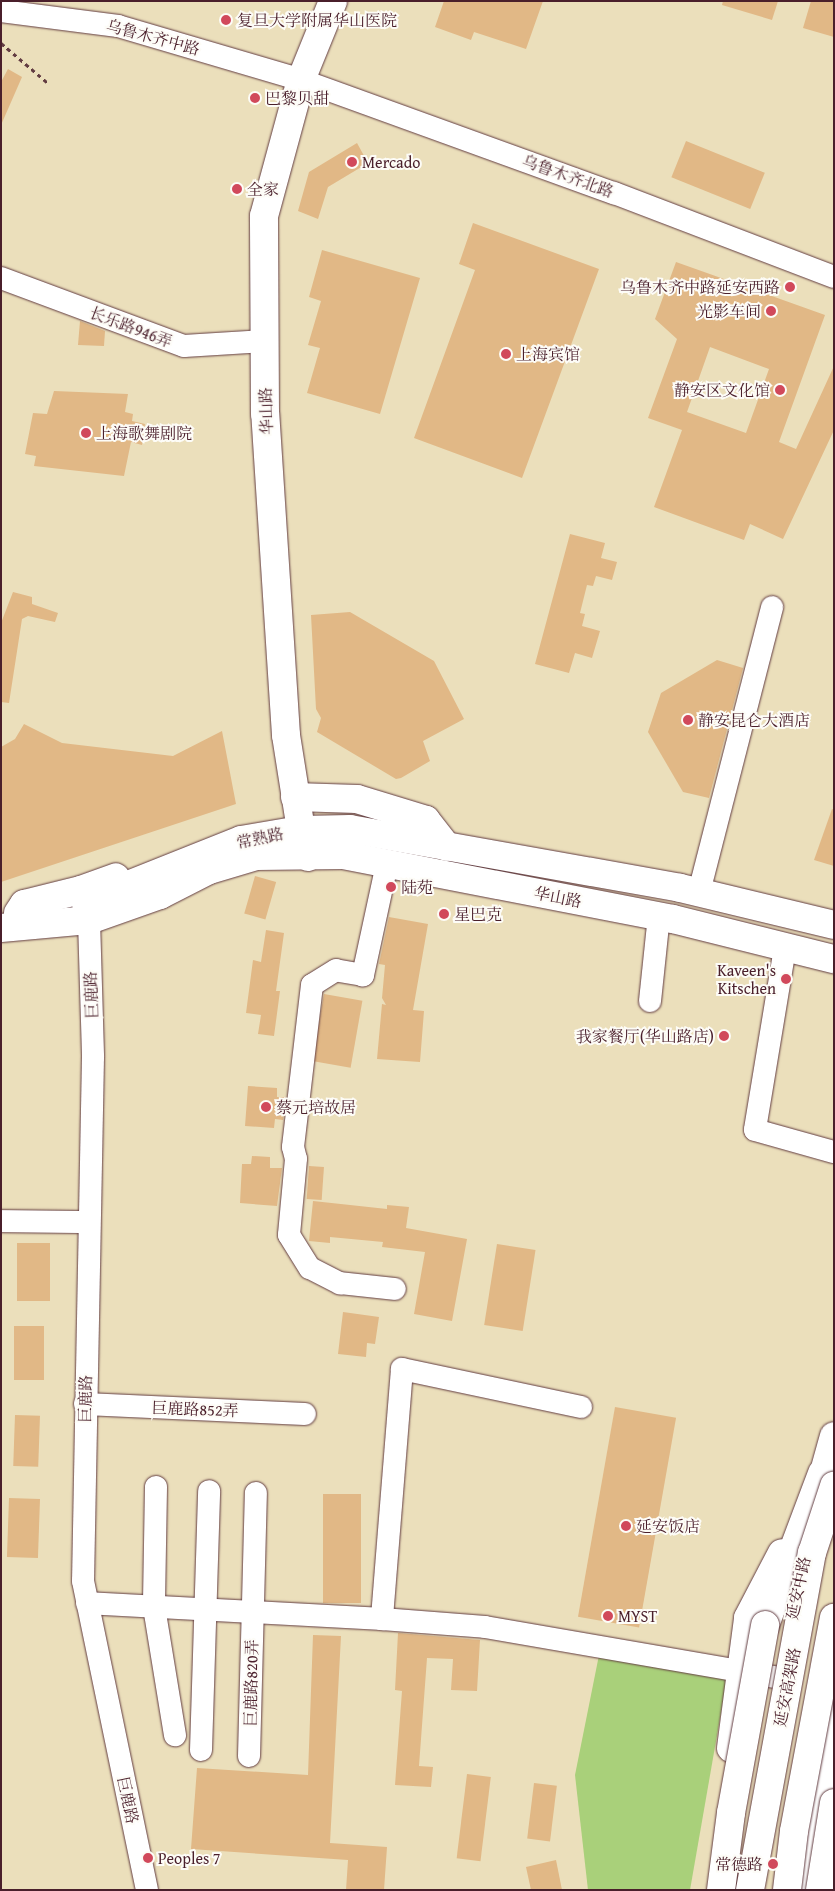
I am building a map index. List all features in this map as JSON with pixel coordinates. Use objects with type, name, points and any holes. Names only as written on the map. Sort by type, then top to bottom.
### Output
[{"type":"main road","name":"华山路","points":[[333,1],[301,80],[264,216],[265,414],[286,735],[295,797],[308,857],[343,855],[659,916],[834,959]]},
{"type":"main road","points":[[295,797],[357,799],[426,820],[447,847]]},
{"type":"main road","name":"常熟路","points":[[7,918],[24,904],[82,890],[234,830],[283,821],[301,830]]},
{"type":"main road","name":"华山路","points":[[301,830],[350,829],[699,892],[834,925]]},
{"type":"main road","name":"常熟路","points":[[86,912],[241,840],[301,830]]},
{"type":"main road","name":"常熟路","points":[[7,918],[86,912],[160,895],[208,870],[256,856],[308,857]]},
{"type":"main road","name":"延安中路","points":[[742,1890],[779,1678],[828,1480],[834,1436]]},
{"type":"main road","points":[[721,1890],[731,1813],[765,1625],[828,1480]]},
{"type":"main road","points":[[714,1890],[748,1618],[828,1480]]},
{"type":"main road","name":"延安高架路","points":[[750,1890],[812,1553],[828,1480]]},
{"type":"main road","name":"延安高架路","points":[[786,1890],[794,1831],[834,1618]]},
{"type":"main road","points":[[804,1890],[834,1714]]},
{"type":"main road","points":[[820,1890],[834,1803]]},
{"type":"main road","points":[[825,1890],[834,1841]]},
{"type":"street","name":"乌鲁木齐中路","points":[[1,11],[80,10],[118,26],[301,80]]},
{"type":"street","name":"乌鲁木齐北路","points":[[301,80],[596,186],[834,276]]},
{"type":"street","name":"长乐路946弄","points":[[1,278],[184,346],[265,341]]},
{"type":"street","points":[[699,892],[772,607]]},
{"type":"street","points":[[387,864],[363,975],[336,970],[312,984],[293,1147],[296,1159],[289,1235],[310,1268],[340,1283],[394,1289]]},
{"type":"street","name":"巨鹿路","points":[[86,912],[93,1057],[83,1581],[147,1890]]},
{"type":"street","points":[[650,1001],[659,916]]},
{"type":"street","points":[[785,948],[755,1130],[834,1152]]},
{"type":"street","points":[[1,1221],[89,1222]]},
{"type":"street","points":[[382,1619],[402,1369],[581,1407]]},
{"type":"street","name":"巨鹿路852弄","points":[[85,1404],[305,1414]]},
{"type":"street","points":[[156,1487],[154,1607],[175,1735]]},
{"type":"street","points":[[201,1750],[209,1491]]},
{"type":"street","name":"巨鹿路820弄","points":[[249,1756],[256,1494]]},
{"type":"street","points":[[87,1603],[252,1610],[485,1627],[779,1678]]},
{"type":"path","points":[[1,44],[49,84]]},
{"type":"green space","points":[[599,1655],[727,1678],[690,1890],[588,1890],[575,1775]]},
{"type":"building","points":[[444,1],[543,1],[526,49],[474,32],[471,40],[435,27]]},
{"type":"building","points":[[723,1],[778,1],[772,20],[722,5]]},
{"type":"building","points":[[811,1],[834,1],[834,37],[803,28]]},
{"type":"building","points":[[8,69],[22,77],[1,125],[1,82]]},
{"type":"building","points":[[686,141],[765,173],[750,209],[671,177]]},
{"type":"building","points":[[357,143],[368,163],[328,187],[318,219],[298,211],[309,172]]},
{"type":"building","name":"上海宾馆","points":[[473,223],[599,269],[522,478],[414,438],[475,270],[459,264]]},
{"type":"building","points":[[322,250],[420,278],[380,414],[307,393],[320,348],[308,345],[321,301],[309,297]]},
{"type":"building","name":"静安区文化馆","points":[[676,262],[825,315],[779,442],[796,449],[834,366],[834,430],[783,539],[750,524],[744,540],[654,507],[682,430],[648,418],[677,339],[655,319]],"holes":[[[710,347],[769,369],[746,433],[687,412]]]},
{"type":"building","points":[[80,321],[105,331],[104,346],[78,345]]},
{"type":"building","name":"上海歌舞剧院","points":[[54,391],[128,394],[125,412],[133,414],[132,421],[145,424],[142,445],[131,442],[124,476],[34,466],[36,456],[25,454],[33,413],[47,414]]},
{"type":"building","points":[[570,534],[605,543],[601,558],[617,562],[612,580],[596,576],[593,586],[587,585],[580,613],[585,614],[582,626],[600,631],[592,658],[575,653],[569,673],[535,664]]},
{"type":"building","points":[[13,592],[32,597],[32,604],[58,613],[55,622],[28,616],[22,619],[9,703],[1,702],[1,623]]},
{"type":"building","points":[[350,612],[434,661],[464,719],[423,741],[430,761],[401,778],[396,779],[317,732],[321,718],[316,709],[311,615]]},
{"type":"building","points":[[717,660],[743,668],[709,798],[683,792],[648,732],[661,693]]},
{"type":"building","points":[[24,724],[62,743],[173,756],[222,731],[236,804],[1,882],[1,747],[15,739]]},
{"type":"building","points":[[832,809],[834,810],[834,866],[814,860]]},
{"type":"building","points":[[255,876],[276,882],[265,920],[244,913]]},
{"type":"building","points":[[389,917],[428,924],[413,1010],[424,1011],[420,1062],[377,1059],[382,1004],[386,1005],[382,998],[385,965],[379,964]]},
{"type":"building","points":[[266,930],[284,933],[276,991],[280,991],[274,1036],[258,1034],[261,1015],[246,1013],[253,960],[261,962]]},
{"type":"building","points":[[324,994],[362,1001],[351,1068],[312,1061]]},
{"type":"building","points":[[248,1086],[277,1088],[277,1097],[286,1097],[283,1120],[275,1119],[274,1128],[245,1126]]},
{"type":"building","points":[[252,1156],[270,1157],[270,1168],[282,1168],[277,1206],[240,1203],[242,1164],[251,1164]]},
{"type":"building","points":[[309,1166],[324,1167],[322,1200],[307,1199]]},
{"type":"building","points":[[313,1201],[387,1209],[387,1205],[409,1207],[406,1228],[467,1239],[452,1321],[414,1314],[425,1252],[382,1247],[383,1242],[330,1237],[330,1243],[309,1241]]},
{"type":"building","points":[[17,1243],[50,1243],[50,1301],[17,1301]]},
{"type":"building","points":[[497,1244],[536,1250],[523,1331],[484,1325]]},
{"type":"building","points":[[343,1312],[379,1317],[375,1344],[367,1343],[366,1357],[338,1354]]},
{"type":"building","points":[[14,1326],[44,1326],[44,1380],[14,1380]]},
{"type":"building","points":[[615,1407],[676,1418],[639,1628],[578,1617]]},
{"type":"building","points":[[15,1415],[40,1416],[38,1467],[13,1466]]},
{"type":"building","points":[[323,1494],[361,1494],[361,1603],[323,1603]]},
{"type":"building","points":[[9,1498],[40,1499],[38,1558],[7,1557]]},
{"type":"building","points":[[398,1633],[480,1640],[477,1691],[451,1690],[453,1659],[427,1658],[419,1766],[433,1767],[431,1787],[395,1785],[402,1691],[395,1690]]},
{"type":"building","points":[[313,1635],[341,1636],[330,1843],[387,1847],[384,1890],[346,1890],[348,1860],[191,1849],[197,1768],[308,1775]]},
{"type":"building","points":[[467,1774],[491,1777],[480,1861],[457,1858]]},
{"type":"building","points":[[534,1783],[557,1786],[550,1841],[527,1839]]},
{"type":"building","points":[[556,1860],[562,1890],[531,1890],[526,1867]]},
{"type":"place","name":"复旦大学附属华山医院","points":[[226,20]]},
{"type":"place","name":"巴黎贝甜","points":[[255,98]]},
{"type":"place","name":"Mercado","points":[[352,162]]},
{"type":"place","name":"全家","points":[[237,189]]},
{"type":"place","name":"乌鲁木齐中路延安西路","points":[[790,287]]},
{"type":"place","name":"光影车间","points":[[771,311]]},
{"type":"place","name":"上海宾馆","points":[[506,354]]},
{"type":"place","name":"静安区文化馆","points":[[780,390]]},
{"type":"place","name":"上海歌舞剧院","points":[[86,433]]},
{"type":"place","name":"静安昆仑大酒店","points":[[688,720]]},
{"type":"place","name":"陆苑","points":[[391,887]]},
{"type":"place","name":"星巴克","points":[[444,914]]},
{"type":"place","name":"Kaveen's Kitschen","points":[[786,979]]},
{"type":"place","name":"我家餐厅(华山路店)","points":[[724,1036]]},
{"type":"place","name":"蔡元培故居","points":[[266,1107]]},
{"type":"place","name":"延安饭店","points":[[626,1526]]},
{"type":"place","name":"MYST","points":[[608,1616]]},
{"type":"place","name":"Peoples 7","points":[[148,1858]]},
{"type":"place","name":"常德路","points":[[773,1864]]}]
